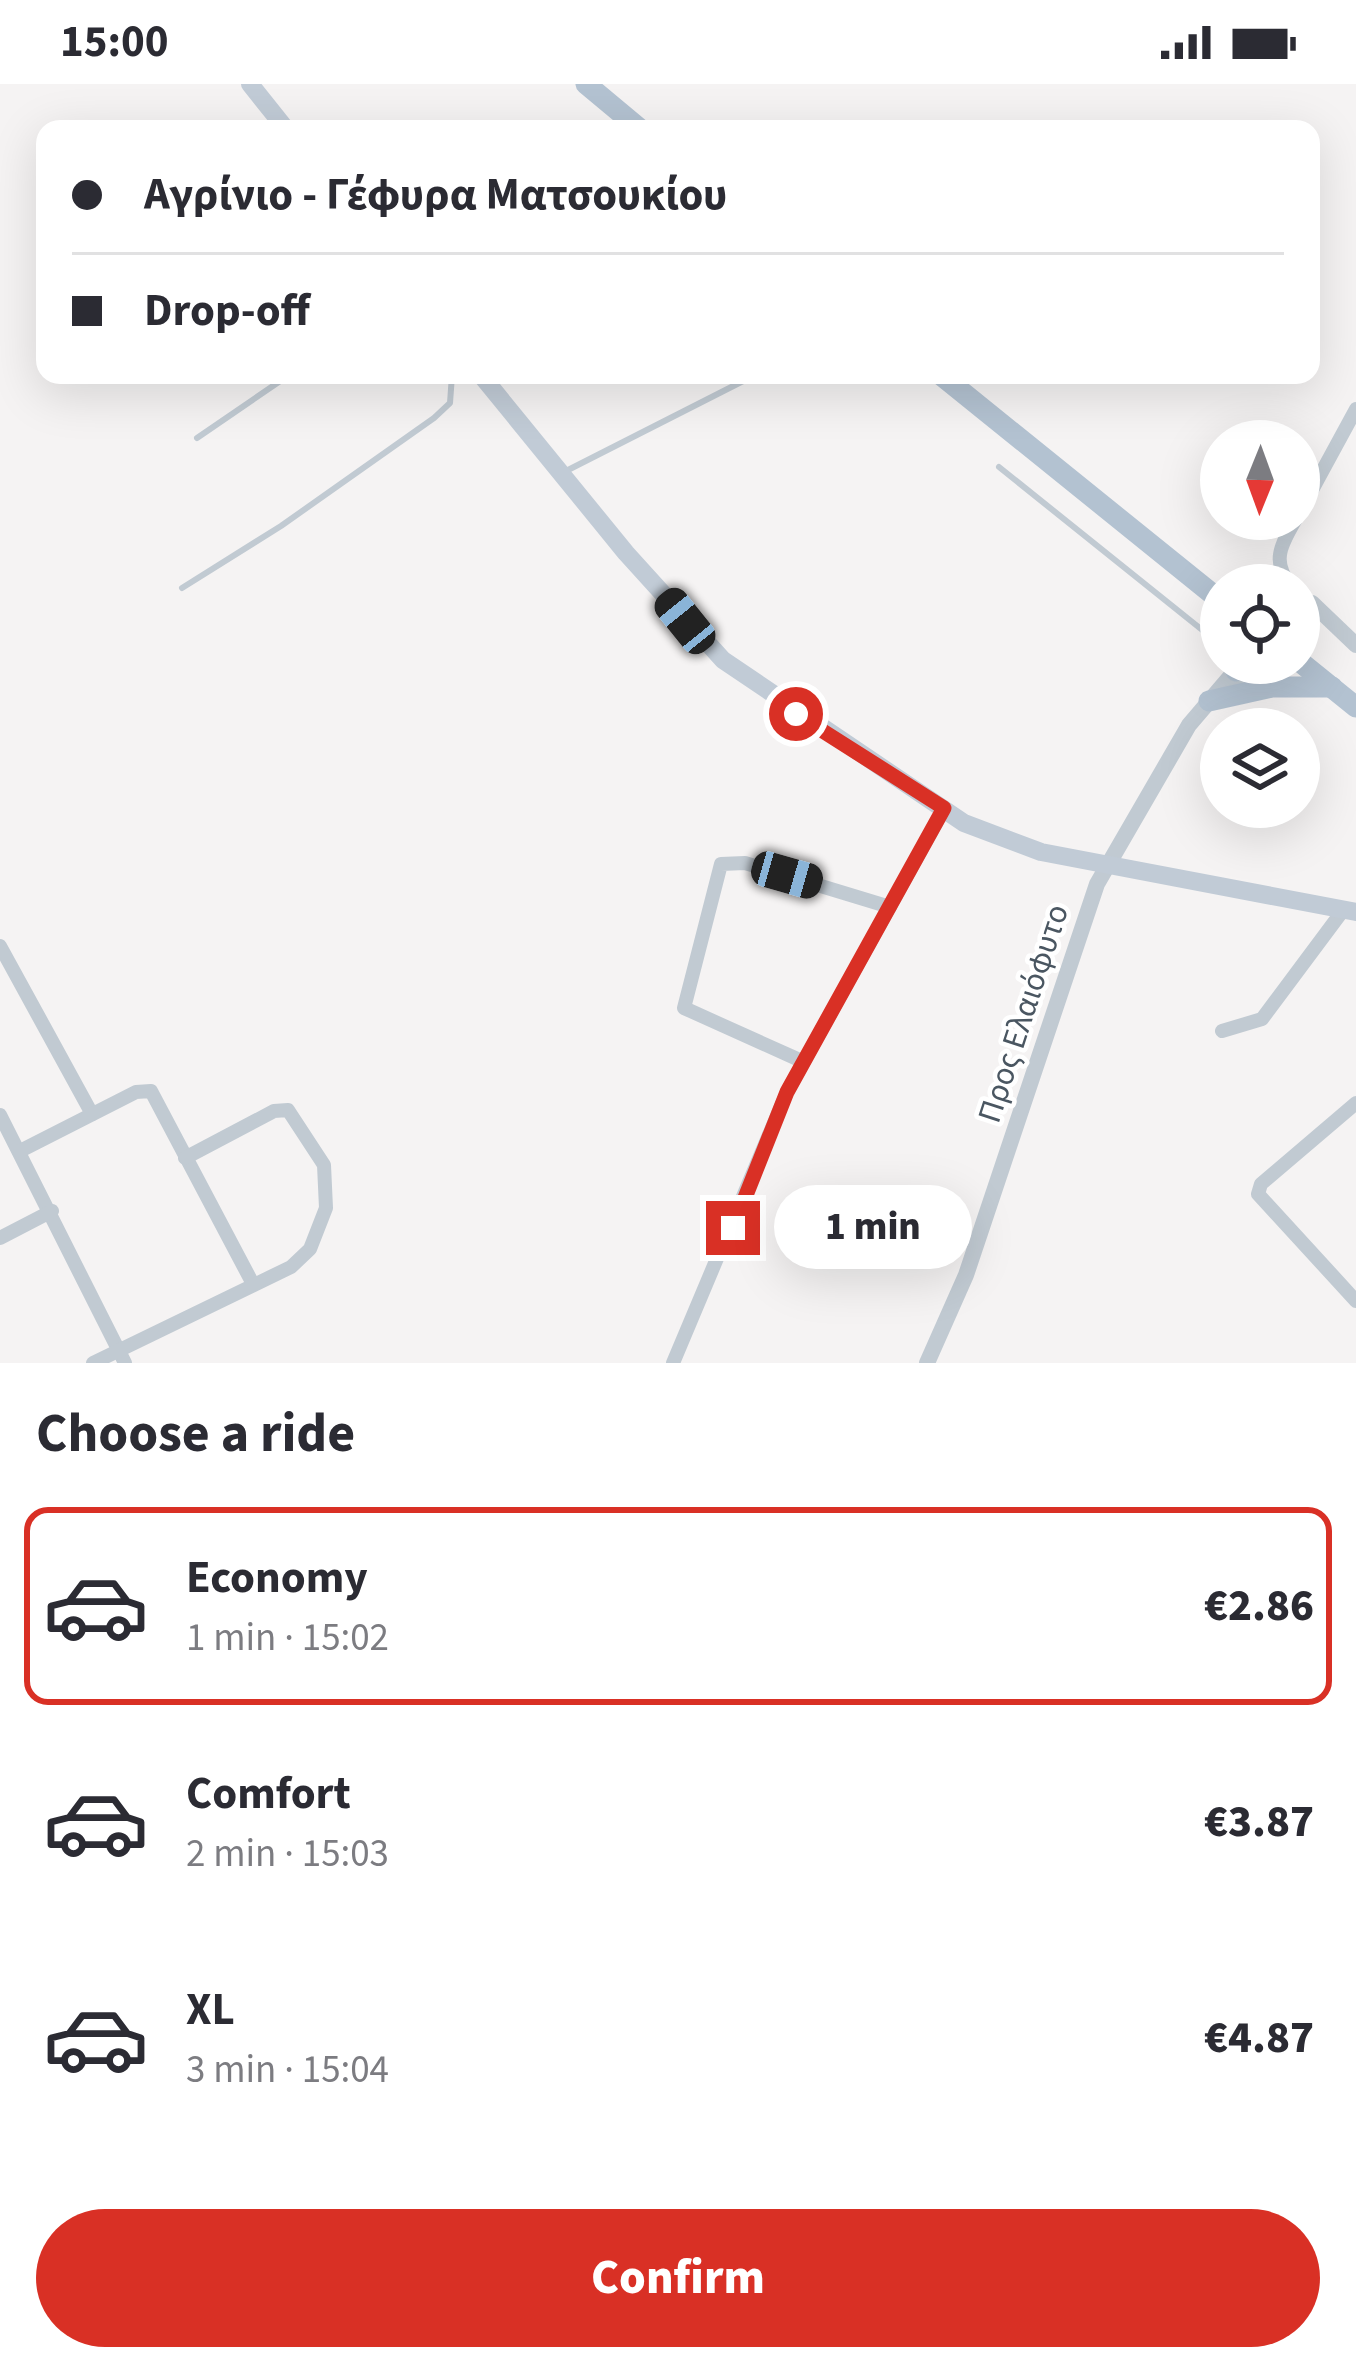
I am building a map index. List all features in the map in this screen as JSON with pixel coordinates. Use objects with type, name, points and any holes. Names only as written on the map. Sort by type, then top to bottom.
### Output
[{"type":"main road","points":[[250,84],[279,120]]},
{"type":"main road","points":[[586,84],[629,120]]},
{"type":"main road","points":[[488,384],[724,660],[766,694],[944,808],[1005,842],[1350,911]]},
{"type":"main road","points":[[952,384],[1200,584]]},
{"type":"main road","points":[[1320,678],[1356,707]]},
{"type":"main road","points":[[1210,700],[1272,687],[1332,687]]},
{"type":"street","points":[[1320,476],[1356,409]]},
{"type":"street","points":[[1320,610],[1356,645]]},
{"type":"street","name":"Προς Ελαιόφυτο","points":[[927,1363],[960,1293],[1107,864],[1189,725],[1220,684]]},
{"type":"street","points":[[673,1363],[760,1151],[944,808]]},
{"type":"street","points":[[804,1062],[684,1008],[721,864],[745,863],[890,907]]},
{"type":"street","points":[[1222,1031],[1262,1019],[1350,911]]},
{"type":"street","points":[[0,946],[20,975],[92,1114]]},
{"type":"street","points":[[20,1151],[136,1092],[151,1091],[253,1284]]},
{"type":"street","points":[[1355,1297],[1258,1195],[1261,1184],[1356,1103]]},
{"type":"street","points":[[93,1363],[122,1356],[291,1267],[319,1234],[327,1185],[317,1149],[293,1114],[284,1109],[185,1158]]},
{"type":"street","points":[[0,1115],[122,1356]]},
{"type":"street","points":[[0,1238],[52,1211]]},
{"type":"lane","points":[[196,438],[277,384]]},
{"type":"lane","points":[[182,588],[281,526],[434,418],[450,403],[451,384]]},
{"type":"lane","points":[[560,473],[737,384]]},
{"type":"lane","points":[[999,467],[1200,628]]},
{"type":"route","points":[[733,1228],[787,1092],[944,808],[796,714]]}]
